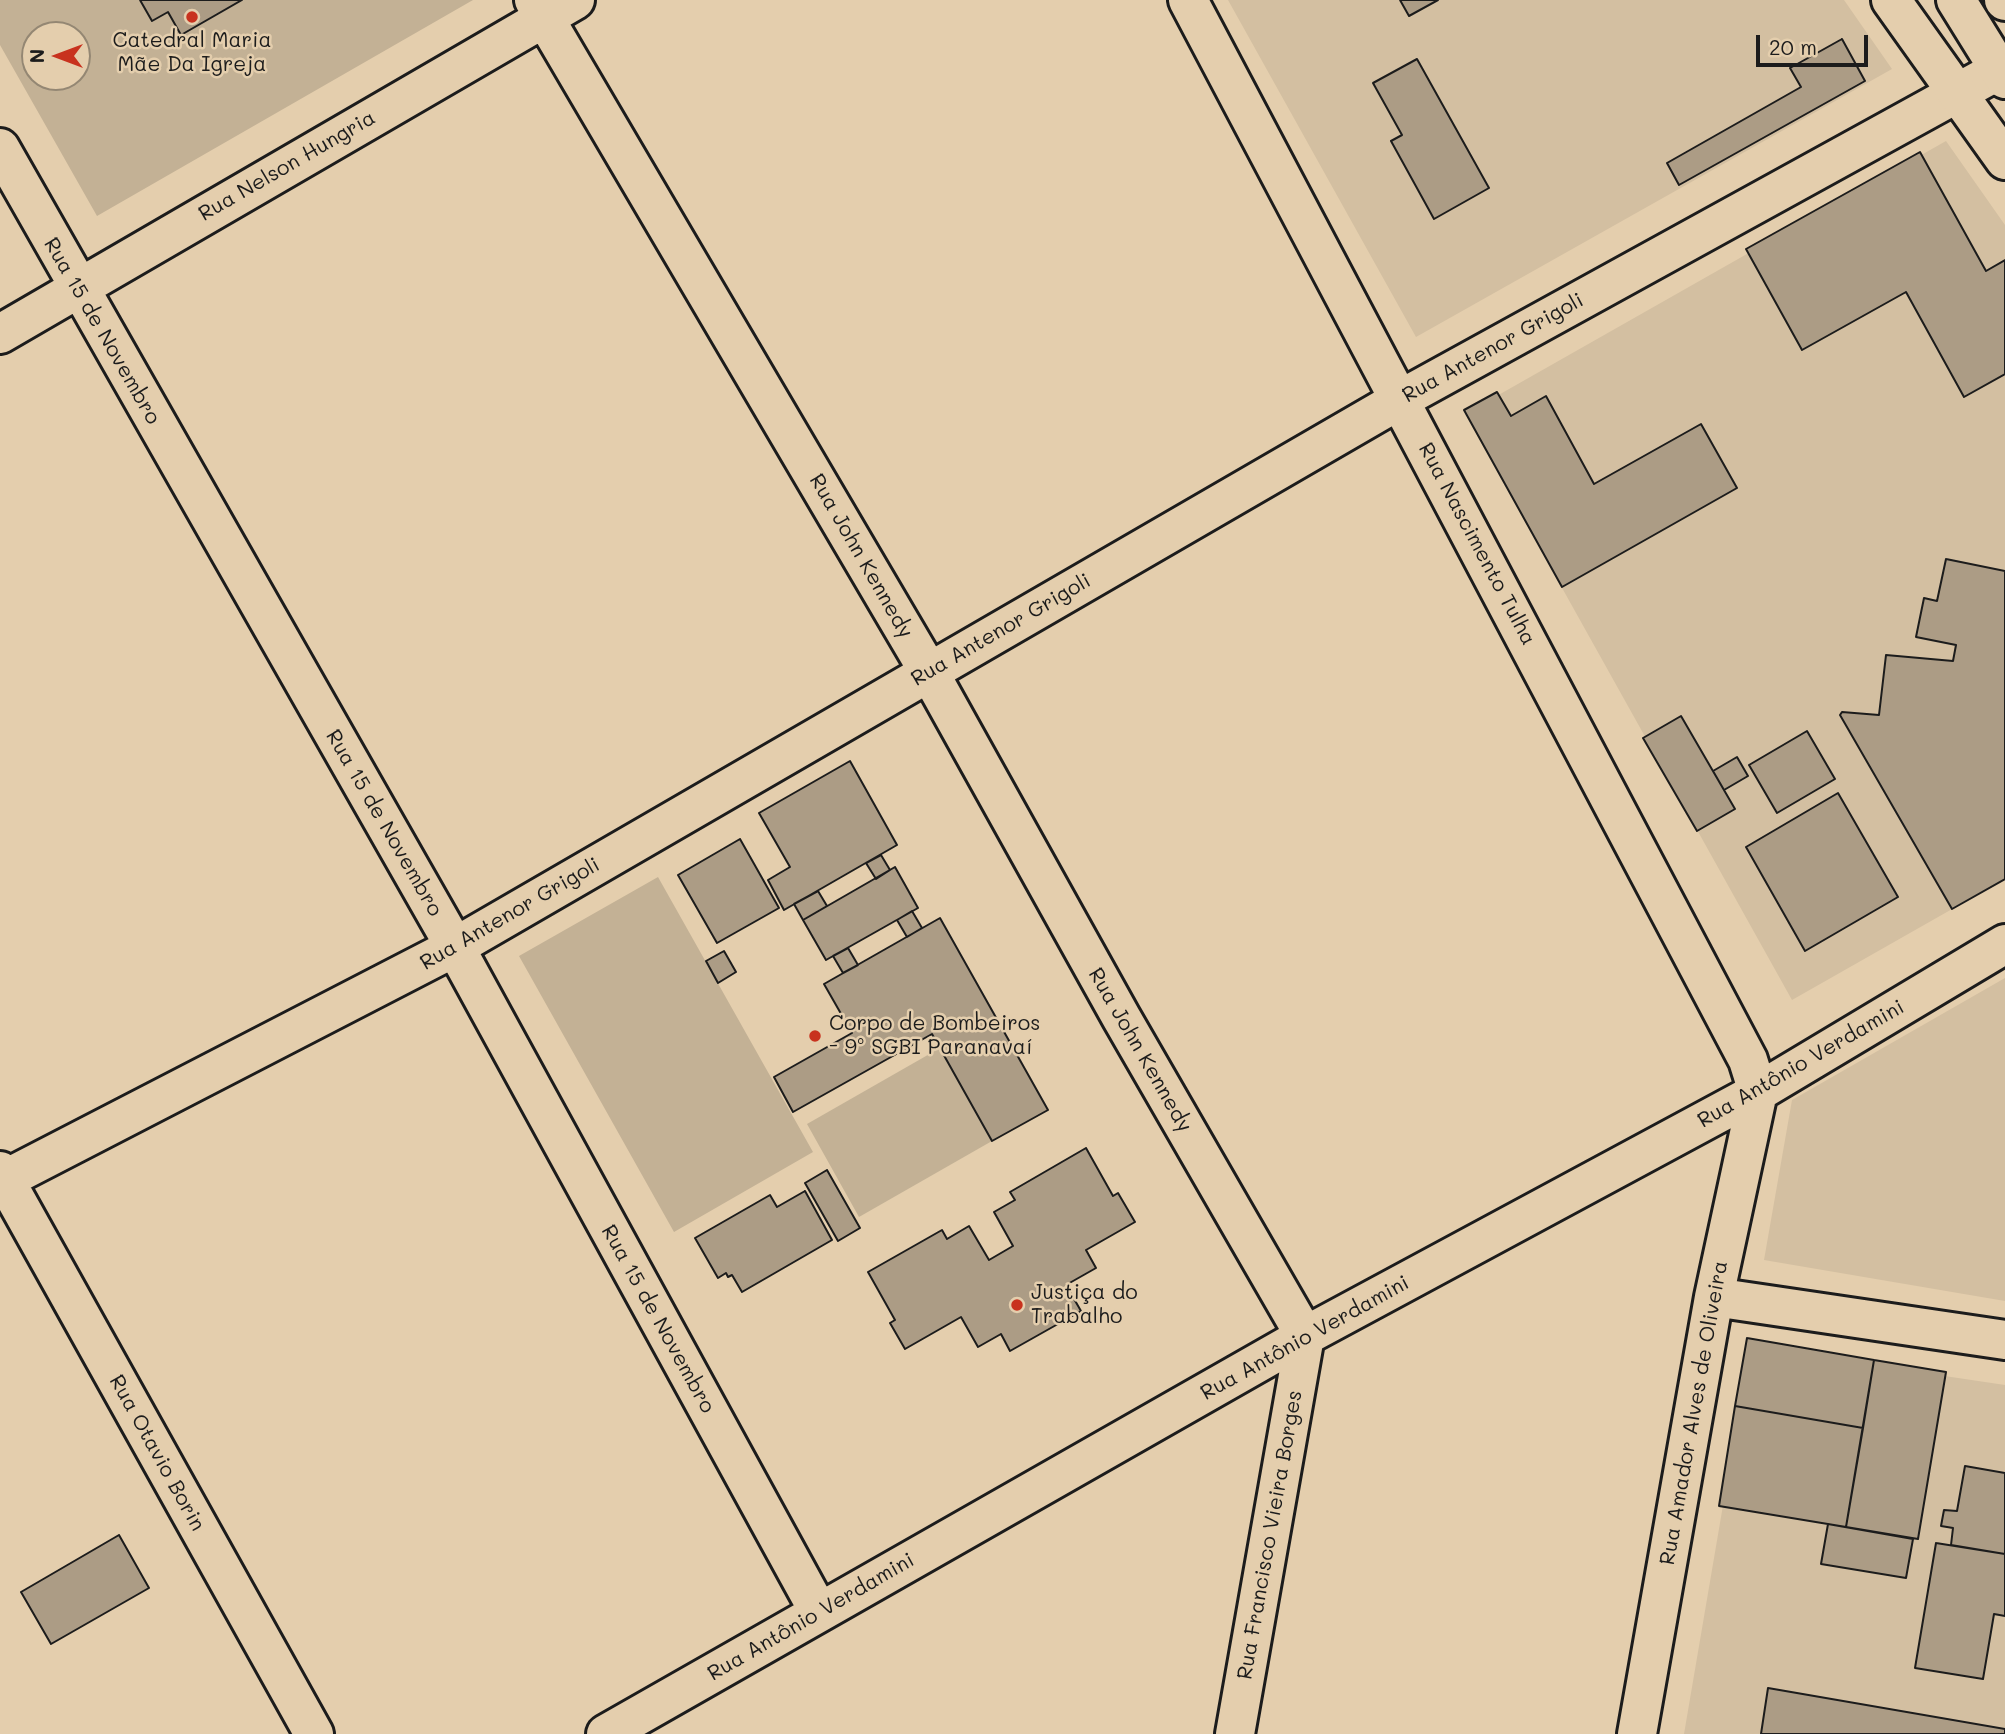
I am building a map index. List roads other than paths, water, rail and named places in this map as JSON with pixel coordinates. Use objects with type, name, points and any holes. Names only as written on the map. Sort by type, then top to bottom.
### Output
[{"type":"street","name":"Rua Nascimento Tulha","points":[[1188,0],[1748,1060],[1758,1092]]},
{"type":"street","points":[[1892,0],[2005,160]]},
{"type":"street","points":[[1956,0],[2002,74]]},
{"type":"street","name":"Rua Nelson Hungria","points":[[0,334],[551,6]]},
{"type":"street","name":"Rua John Kennedy","points":[[551,6],[929,672],[1121,1017],[1305,1336]]},
{"type":"street","name":"Rua Antenor Grigoli","points":[[2,1178],[455,947],[1401,399],[1957,92],[2002,74]]},
{"type":"street","name":"Rua 15 de Novembro","points":[[0,148],[77,288],[455,947],[819,1612]]},
{"type":"street","name":"Rua Antônio Verdamini","points":[[606,1734],[1305,1336],[1758,1092],[2005,944]]},
{"type":"street","name":"Rua Amador Alves de Oliveira","points":[[1637,1734],[1714,1297],[1758,1092]]},
{"type":"street","name":"Rua Otavio Borin","points":[[2,1178],[314,1734]]},
{"type":"street","points":[[1714,1297],[2005,1340]]},
{"type":"street","name":"Rua Francisco Vieira Borges","points":[[1234,1734],[1305,1336]]},
{"type":"place","name":"Catedral Maria Mãe Da Igreja","points":[[192,17]]},
{"type":"place","name":"Corpo de Bombeiros - 9º SGBI Paranavaí","points":[[815,1036]]},
{"type":"place","name":"Justiça do Trabalho","points":[[1017,1305]]}]
